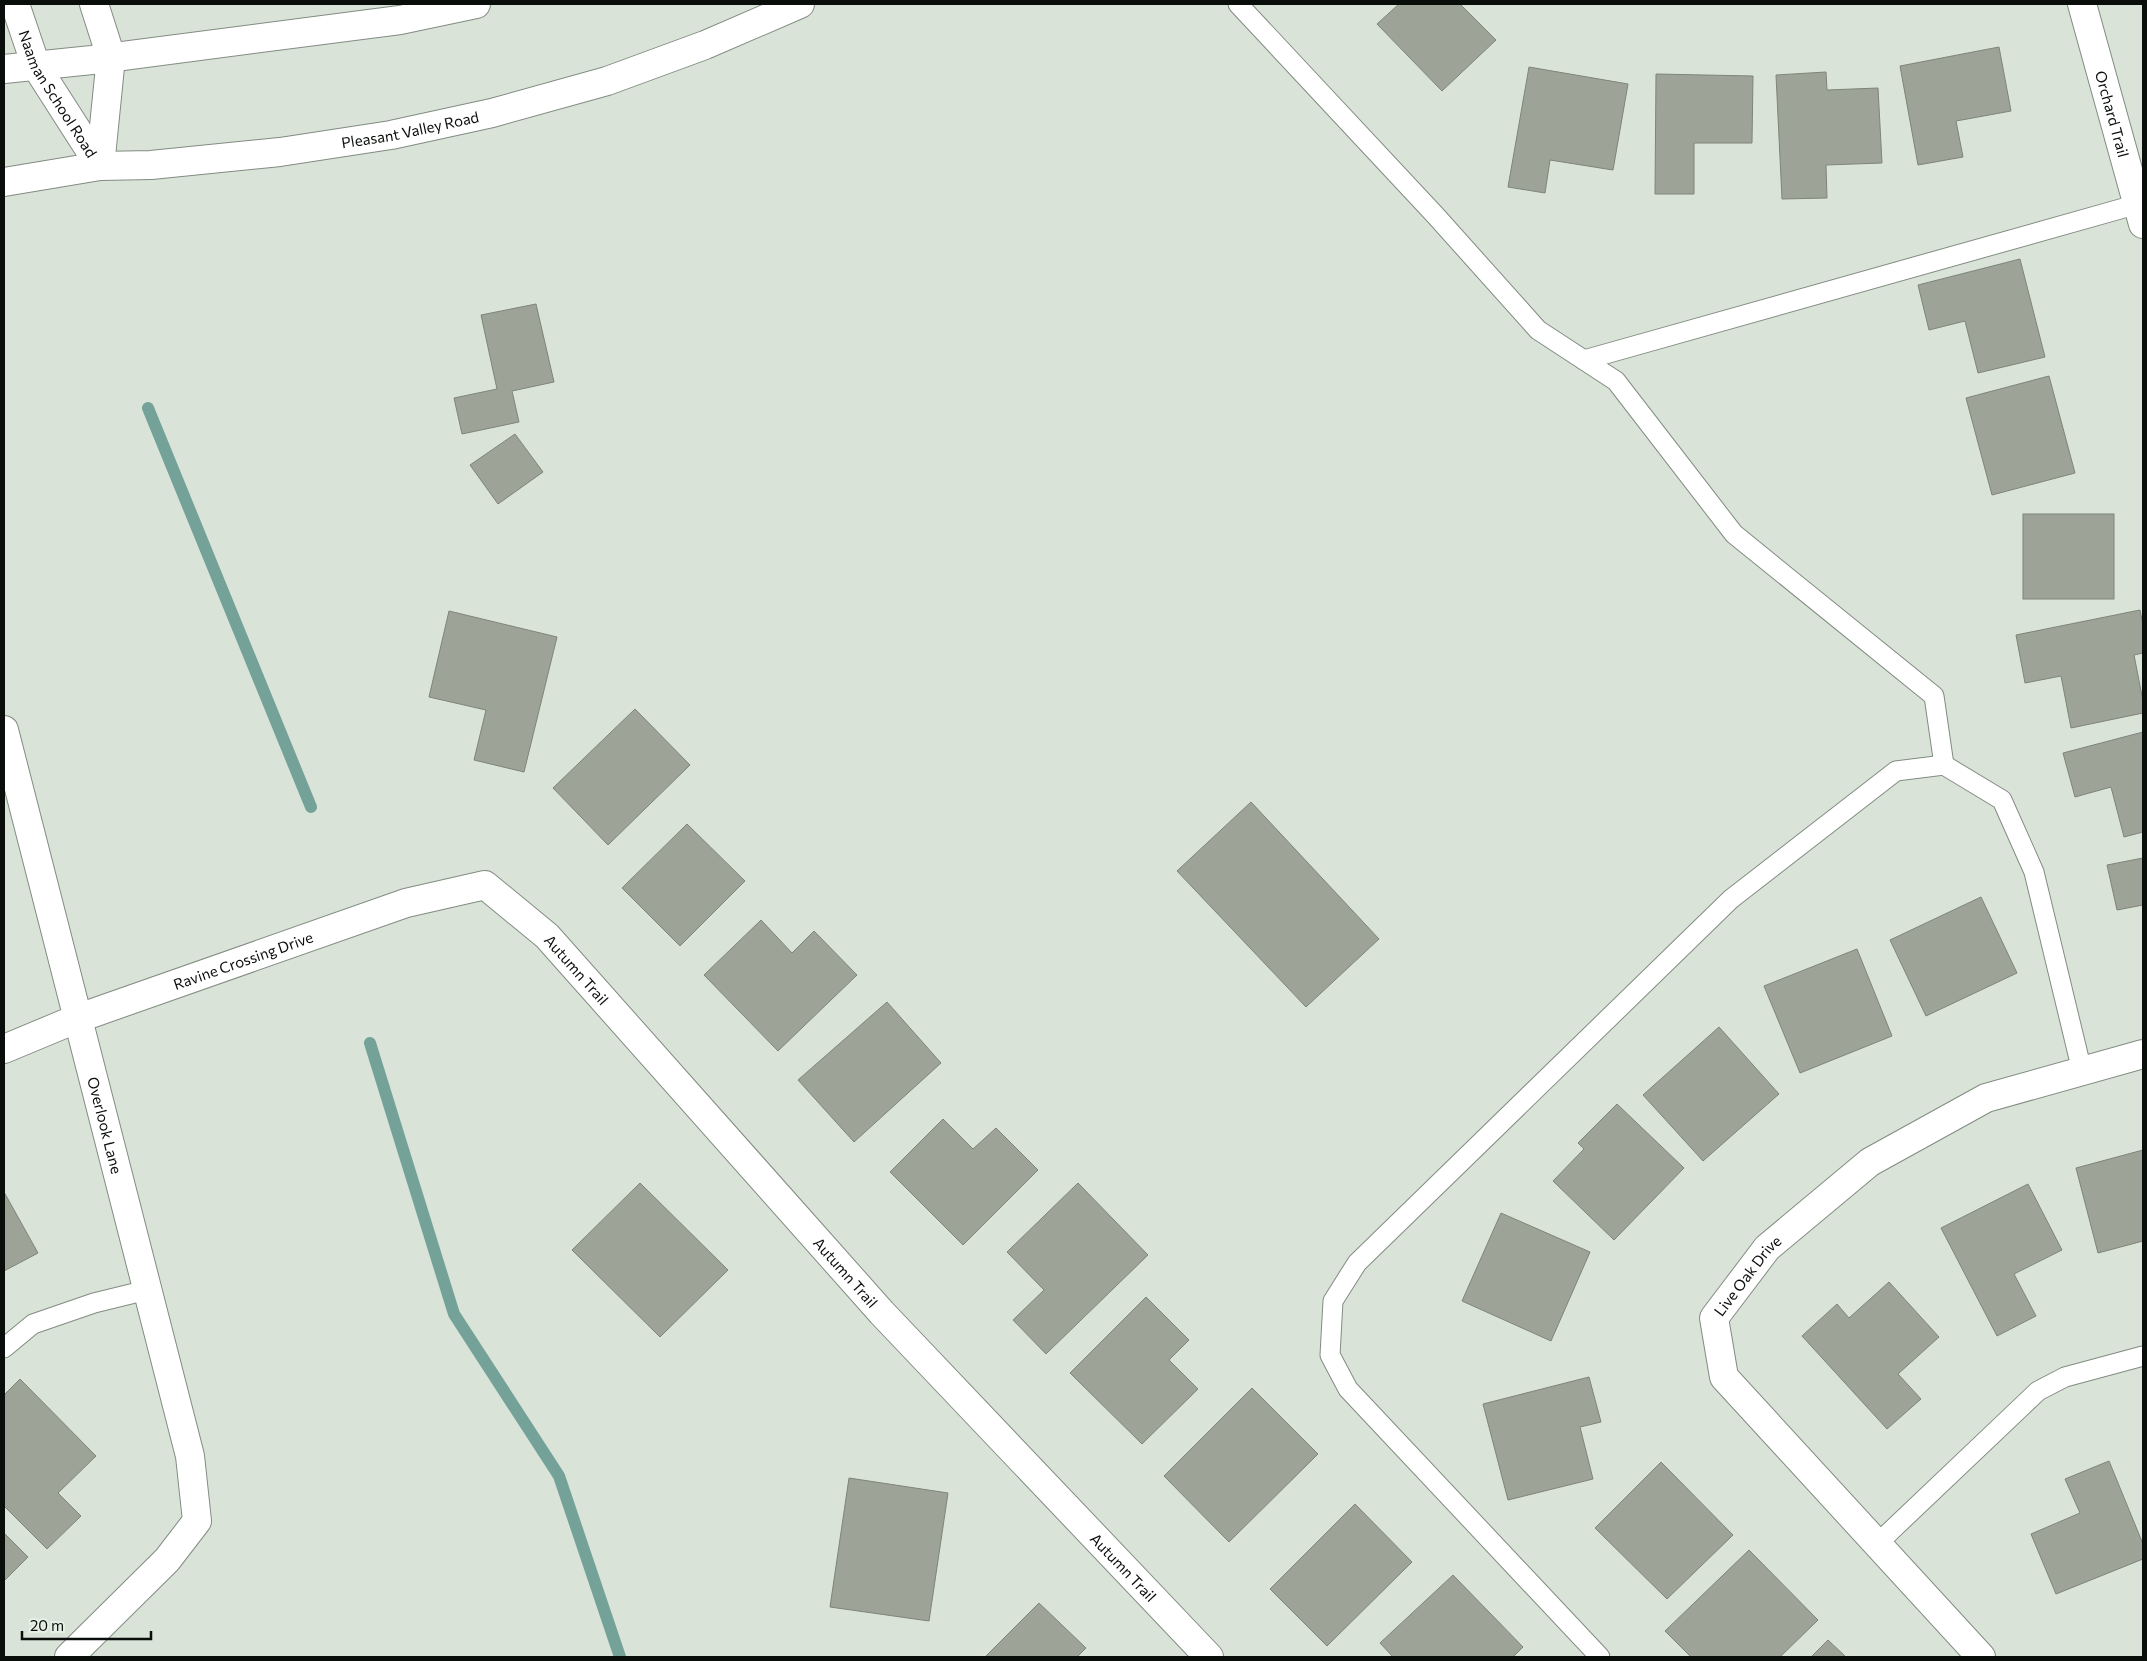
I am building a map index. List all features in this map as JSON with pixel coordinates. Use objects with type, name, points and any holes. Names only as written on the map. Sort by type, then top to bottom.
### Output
[{"type":"street","name":"Naaman School Road","points":[[15,4],[36,66],[100,166]]},
{"type":"street","name":"Naaman School Road","points":[[94,4],[111,57],[100,166]]},
{"type":"street","points":[[4,69],[400,20],[476,4]]},
{"type":"street","name":"Pleasant Valley Road","points":[[4,182],[100,166],[151,165],[280,152],[391,135],[492,113],[607,81],[706,45],[800,4]]},
{"type":"street","name":"Orchard Trail","points":[[2082,4],[2141,214]]},
{"type":"street","name":"Overlook Lane","points":[[4,730],[8,766],[190,1456],[197,1521],[167,1560],[69,1657]]},
{"type":"street","name":"Ravine Crossing Drive","points":[[4,1049],[76,1018],[406,903],[485,885]]},
{"type":"street","name":"Autumn Trail","points":[[485,885],[547,936],[882,1313],[1209,1657]]},
{"type":"street","name":"Live Oak Drive","points":[[1981,1657],[1724,1377],[1714,1318],[1767,1248],[1870,1162],[1986,1098],[2143,1054]]},
{"type":"lane","points":[[1238,4],[1436,216],[1538,330],[1616,381],[1734,534],[1934,696],[1944,765]]},
{"type":"lane","points":[[1584,360],[2141,214]]},
{"type":"lane","points":[[1600,1657],[1348,1389],[1330,1355],[1333,1302],[1357,1263],[1731,899],[1896,771],[1944,765],[2002,800],[2034,872],[2082,1071]]},
{"type":"lane","points":[[4,1348],[33,1324],[94,1303],[147,1290]]},
{"type":"lane","points":[[1877,1544],[2038,1391],[2065,1377],[2143,1356]]},
{"type":"building","points":[[1399,4],[1460,4],[1496,40],[1442,91],[1377,24]]},
{"type":"building","points":[[1999,47],[2011,111],[1956,121],[1963,157],[1918,165],[1900,66]]},
{"type":"building","points":[[1529,67],[1628,84],[1613,170],[1550,160],[1545,193],[1508,187]]},
{"type":"building","points":[[1826,72],[1827,90],[1878,88],[1882,163],[1826,165],[1827,198],[1782,199],[1776,75]]},
{"type":"building","points":[[1656,74],[1753,76],[1752,143],[1694,143],[1694,194],[1655,194]]},
{"type":"building","points":[[2020,259],[2045,357],[1978,373],[1965,321],[1929,330],[1918,285]]},
{"type":"building","points":[[536,304],[554,382],[512,391],[519,422],[462,434],[454,398],[497,389],[481,315]]},
{"type":"building","points":[[2049,376],[2075,473],[1992,495],[1966,398]]},
{"type":"building","points":[[515,434],[543,472],[498,504],[470,465]]},
{"type":"building","points":[[2023,514],[2114,514],[2114,599],[2023,599]]},
{"type":"building","points":[[2140,610],[2143,625],[2143,653],[2134,655],[2143,701],[2143,713],[2071,728],[2061,676],[2025,683],[2016,635]]},
{"type":"building","points":[[449,611],[557,637],[524,772],[474,760],[486,710],[429,697]]},
{"type":"building","points":[[635,709],[690,765],[608,845],[553,788]]},
{"type":"building","points":[[2143,732],[2143,832],[2124,837],[2111,787],[2075,797],[2063,753]]},
{"type":"building","points":[[1251,802],[1379,939],[1306,1007],[1177,871]]},
{"type":"building","points":[[687,824],[745,881],[680,946],[622,888]]},
{"type":"building","points":[[2143,858],[2143,905],[2117,910],[2107,865]]},
{"type":"building","points":[[1981,897],[2017,973],[1926,1016],[1890,940]]},
{"type":"building","points":[[761,920],[792,953],[814,931],[857,975],[778,1051],[704,975]]},
{"type":"building","points":[[1857,949],[1892,1036],[1800,1073],[1764,986]]},
{"type":"building","points":[[887,1002],[941,1063],[854,1142],[798,1080]]},
{"type":"building","points":[[1719,1027],[1779,1094],[1703,1161],[1643,1095]]},
{"type":"building","points":[[1617,1104],[1684,1168],[1614,1240],[1553,1181],[1584,1149],[1578,1143]]},
{"type":"building","points":[[943,1119],[973,1149],[996,1128],[1038,1170],[963,1245],[890,1172]]},
{"type":"building","points":[[2143,1150],[2143,1241],[2098,1253],[2076,1168]]},
{"type":"building","points":[[640,1183],[728,1270],[660,1337],[572,1250]]},
{"type":"building","points":[[1078,1183],[1148,1255],[1046,1354],[1013,1320],[1044,1290],[1007,1252]]},
{"type":"building","points":[[2028,1184],[2062,1250],[2014,1274],[2036,1316],[1997,1336],[1941,1228]]},
{"type":"building","points":[[4,1192],[38,1253],[4,1271]]},
{"type":"building","points":[[1501,1213],[1590,1252],[1551,1341],[1462,1301]]},
{"type":"building","points":[[1889,1282],[1939,1337],[1898,1374],[1921,1399],[1887,1429],[1802,1336],[1837,1304],[1849,1318]]},
{"type":"building","points":[[1146,1297],[1189,1340],[1169,1360],[1198,1389],[1142,1444],[1070,1373]]},
{"type":"building","points":[[1589,1377],[1601,1422],[1580,1427],[1593,1479],[1508,1500],[1483,1404]]},
{"type":"building","points":[[20,1379],[96,1456],[58,1493],[81,1516],[47,1549],[4,1506],[4,1395]]},
{"type":"building","points":[[1252,1388],[1318,1454],[1229,1542],[1164,1476]]},
{"type":"building","points":[[2109,1461],[2143,1544],[2143,1559],[2056,1594],[2031,1534],[2080,1513],[2065,1479]]},
{"type":"building","points":[[1661,1462],[1733,1535],[1667,1599],[1595,1528]]},
{"type":"building","points":[[849,1478],[948,1493],[929,1621],[830,1607]]},
{"type":"building","points":[[1355,1504],[1412,1562],[1327,1646],[1270,1589]]},
{"type":"building","points":[[4,1533],[28,1557],[4,1581]]},
{"type":"building","points":[[1749,1550],[1818,1620],[1780,1657],[1691,1657],[1665,1631]]},
{"type":"building","points":[[1453,1575],[1523,1647],[1513,1657],[1393,1657],[1380,1643]]},
{"type":"building","points":[[1039,1603],[1086,1648],[1077,1657],[985,1657]]},
{"type":"building","points":[[1828,1640],[1846,1657],[1811,1657]]},
{"type":"waterway","points":[[148,408],[311,807]]},
{"type":"waterway","points":[[370,1043],[454,1314],[559,1476],[620,1657]]}]
